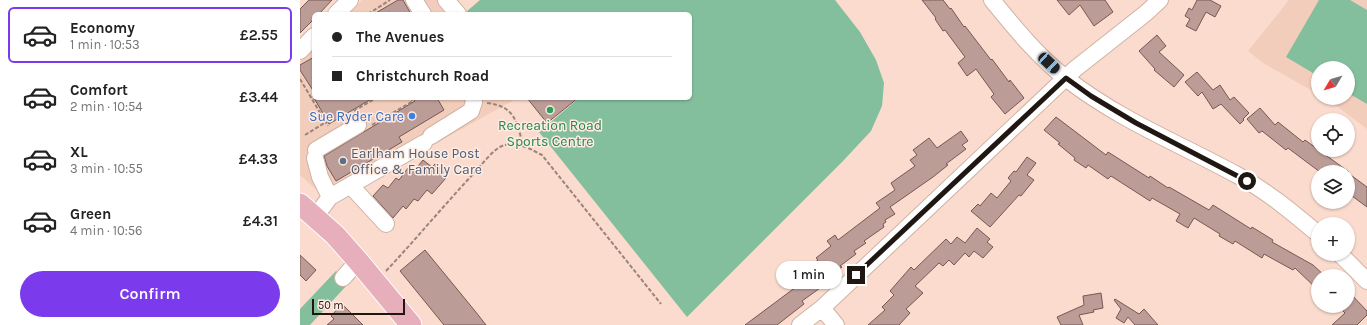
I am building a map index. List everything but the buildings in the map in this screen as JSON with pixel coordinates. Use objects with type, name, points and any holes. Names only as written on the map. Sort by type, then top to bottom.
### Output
[{"type":"main road","points":[[307,211],[335,235],[411,325]]},
{"type":"street","points":[[339,12],[350,0]]},
{"type":"street","points":[[414,0],[422,12]]},
{"type":"street","points":[[446,0],[456,12]]},
{"type":"street","points":[[992,0],[1041,55],[1066,78],[1091,96],[1136,123],[1238,175],[1266,192],[1311,228]]},
{"type":"street","points":[[800,325],[822,308],[1075,69],[1146,13],[1160,0]]},
{"type":"street","points":[[300,51],[312,38]]},
{"type":"street","points":[[307,211],[351,186],[471,111],[474,100]]},
{"type":"street","points":[[330,197],[320,176],[316,154],[358,125]]},
{"type":"street","points":[[351,186],[386,224]]},
{"type":"street","points":[[342,278],[358,261]]},
{"type":"street","points":[[1347,261],[1367,281]]},
{"type":"street","points":[[822,308],[836,325]]},
{"type":"path","points":[[371,12],[390,0]]},
{"type":"path","points":[[300,80],[312,99]]},
{"type":"path","points":[[305,135],[326,122],[312,100]]},
{"type":"path","points":[[474,100],[499,104],[516,118],[523,146]]},
{"type":"path","points":[[376,282],[446,203],[501,146],[513,143],[542,155],[661,304]]},
{"type":"shaded area","points":[[362,0],[438,0],[449,12],[350,12]]},
{"type":"shaded area","points":[[1289,0],[1367,0],[1367,129],[1355,120],[1355,113],[1346,113],[1335,105],[1355,105],[1355,61],[1311,61],[1311,90],[1263,63],[1248,51]]},
{"type":"shaded area","points":[[312,50],[312,100],[514,100],[330,202],[300,175],[300,62]]},
{"type":"green space","points":[[480,0],[835,0],[860,32],[876,60],[884,83],[882,106],[871,131],[687,317],[539,132],[577,100],[692,100],[692,12],[466,12]]},
{"type":"green space","points":[[1319,0],[1350,0],[1367,10],[1367,104],[1355,97],[1355,61],[1311,61],[1311,72],[1286,57]]},
{"type":"green space","points":[[336,271],[348,284],[310,325],[300,325],[300,309]]},
{"type":"place","name":"Recreation Road Sports Centre","points":[[550,110]]},
{"type":"place","name":"Sue Ryder Care","points":[[412,116]]},
{"type":"place","name":"Earlham House Post Office & Family Care","points":[[343,161]]},
{"type":"route","points":[[856,275],[1066,78],[1091,96],[1136,123],[1247,181]]}]
